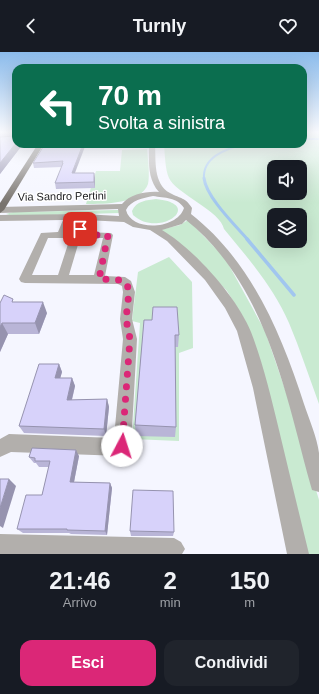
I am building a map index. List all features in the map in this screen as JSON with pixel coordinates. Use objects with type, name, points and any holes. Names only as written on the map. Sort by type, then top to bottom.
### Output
[{"type":"main road","points":[[0,210],[34,155]]},
{"type":"street","points":[[152,228],[174,225],[182,221],[187,216],[189,211],[183,202],[161,191],[154,181],[153,155]]},
{"type":"street","points":[[145,195],[154,181]]},
{"type":"street","points":[[125,219],[122,210],[123,206],[128,202],[145,195],[169,196]]},
{"type":"street","name":"Via Sandro Pertini","points":[[0,210],[123,206]]},
{"type":"street","points":[[187,216],[212,238],[231,261],[258,302],[286,368],[319,483]]},
{"type":"street","points":[[62,235],[68,217]]},
{"type":"street","name":"Via Sandro Pertini","points":[[0,218],[82,217],[125,219],[140,226],[152,228]]},
{"type":"street","points":[[62,279],[78,235],[82,217]]},
{"type":"street","points":[[152,228],[170,239],[209,277],[230,306],[244,331],[261,388],[298,554]]},
{"type":"street","points":[[0,448],[9,443],[122,446],[130,339],[126,319],[129,292],[127,284],[121,280],[25,279],[44,235],[108,235],[99,279]]},
{"type":"street","points":[[0,544],[96,550],[174,549]]},
{"type":"green space","points":[[121,155],[148,155],[149,181],[144,191],[138,196],[121,202],[86,204],[96,171],[120,171]]},
{"type":"green space","points":[[165,155],[319,155],[319,404],[289,323],[276,298],[260,274],[224,229],[221,222],[207,209],[173,184],[169,178]]},
{"type":"green space","points":[[156,199],[170,202],[177,207],[178,213],[173,218],[165,222],[155,223],[144,221],[133,215],[132,211],[136,205]]},
{"type":"green space","points":[[118,210],[120,213],[13,216],[6,214],[13,212]]},
{"type":"green space","points":[[188,220],[225,258],[265,331],[289,401],[319,500],[319,554],[307,554],[245,320],[227,291],[199,261],[160,230],[180,225]]},
{"type":"green space","points":[[169,257],[192,282],[193,348],[179,353],[179,441],[132,439],[140,323],[132,321],[138,272]]},
{"type":"building","points":[[0,155],[6,155],[0,163]]},
{"type":"building","points":[[38,155],[79,155],[72,173],[94,173],[94,182],[55,183],[63,161],[33,163]]},
{"type":"building","points":[[4,295],[13,299],[12,302],[43,302],[35,323],[2,323],[0,327],[0,303]]},
{"type":"building","points":[[153,307],[177,307],[179,335],[175,335],[176,427],[135,425],[144,320],[152,320]]},
{"type":"building","points":[[39,364],[59,364],[55,378],[72,378],[67,400],[107,399],[104,429],[19,426]]},
{"type":"building","points":[[32,448],[76,450],[70,482],[110,483],[105,531],[17,529],[26,495],[42,495],[50,461],[35,461],[35,458],[29,457]]},
{"type":"building","points":[[0,479],[9,479],[0,508]]},
{"type":"building","points":[[133,490],[173,491],[174,532],[130,531]]},
{"type":"waterway","points":[[204,178],[204,171],[207,165],[216,155]]},
{"type":"waterway","points":[[204,178],[206,186],[215,202],[248,240]]},
{"type":"waterway","points":[[247,239],[294,295]]},
{"type":"route","points":[[80,229],[78,235],[108,235],[99,279],[121,280],[127,284],[129,292],[126,319],[130,339],[122,446]]}]
